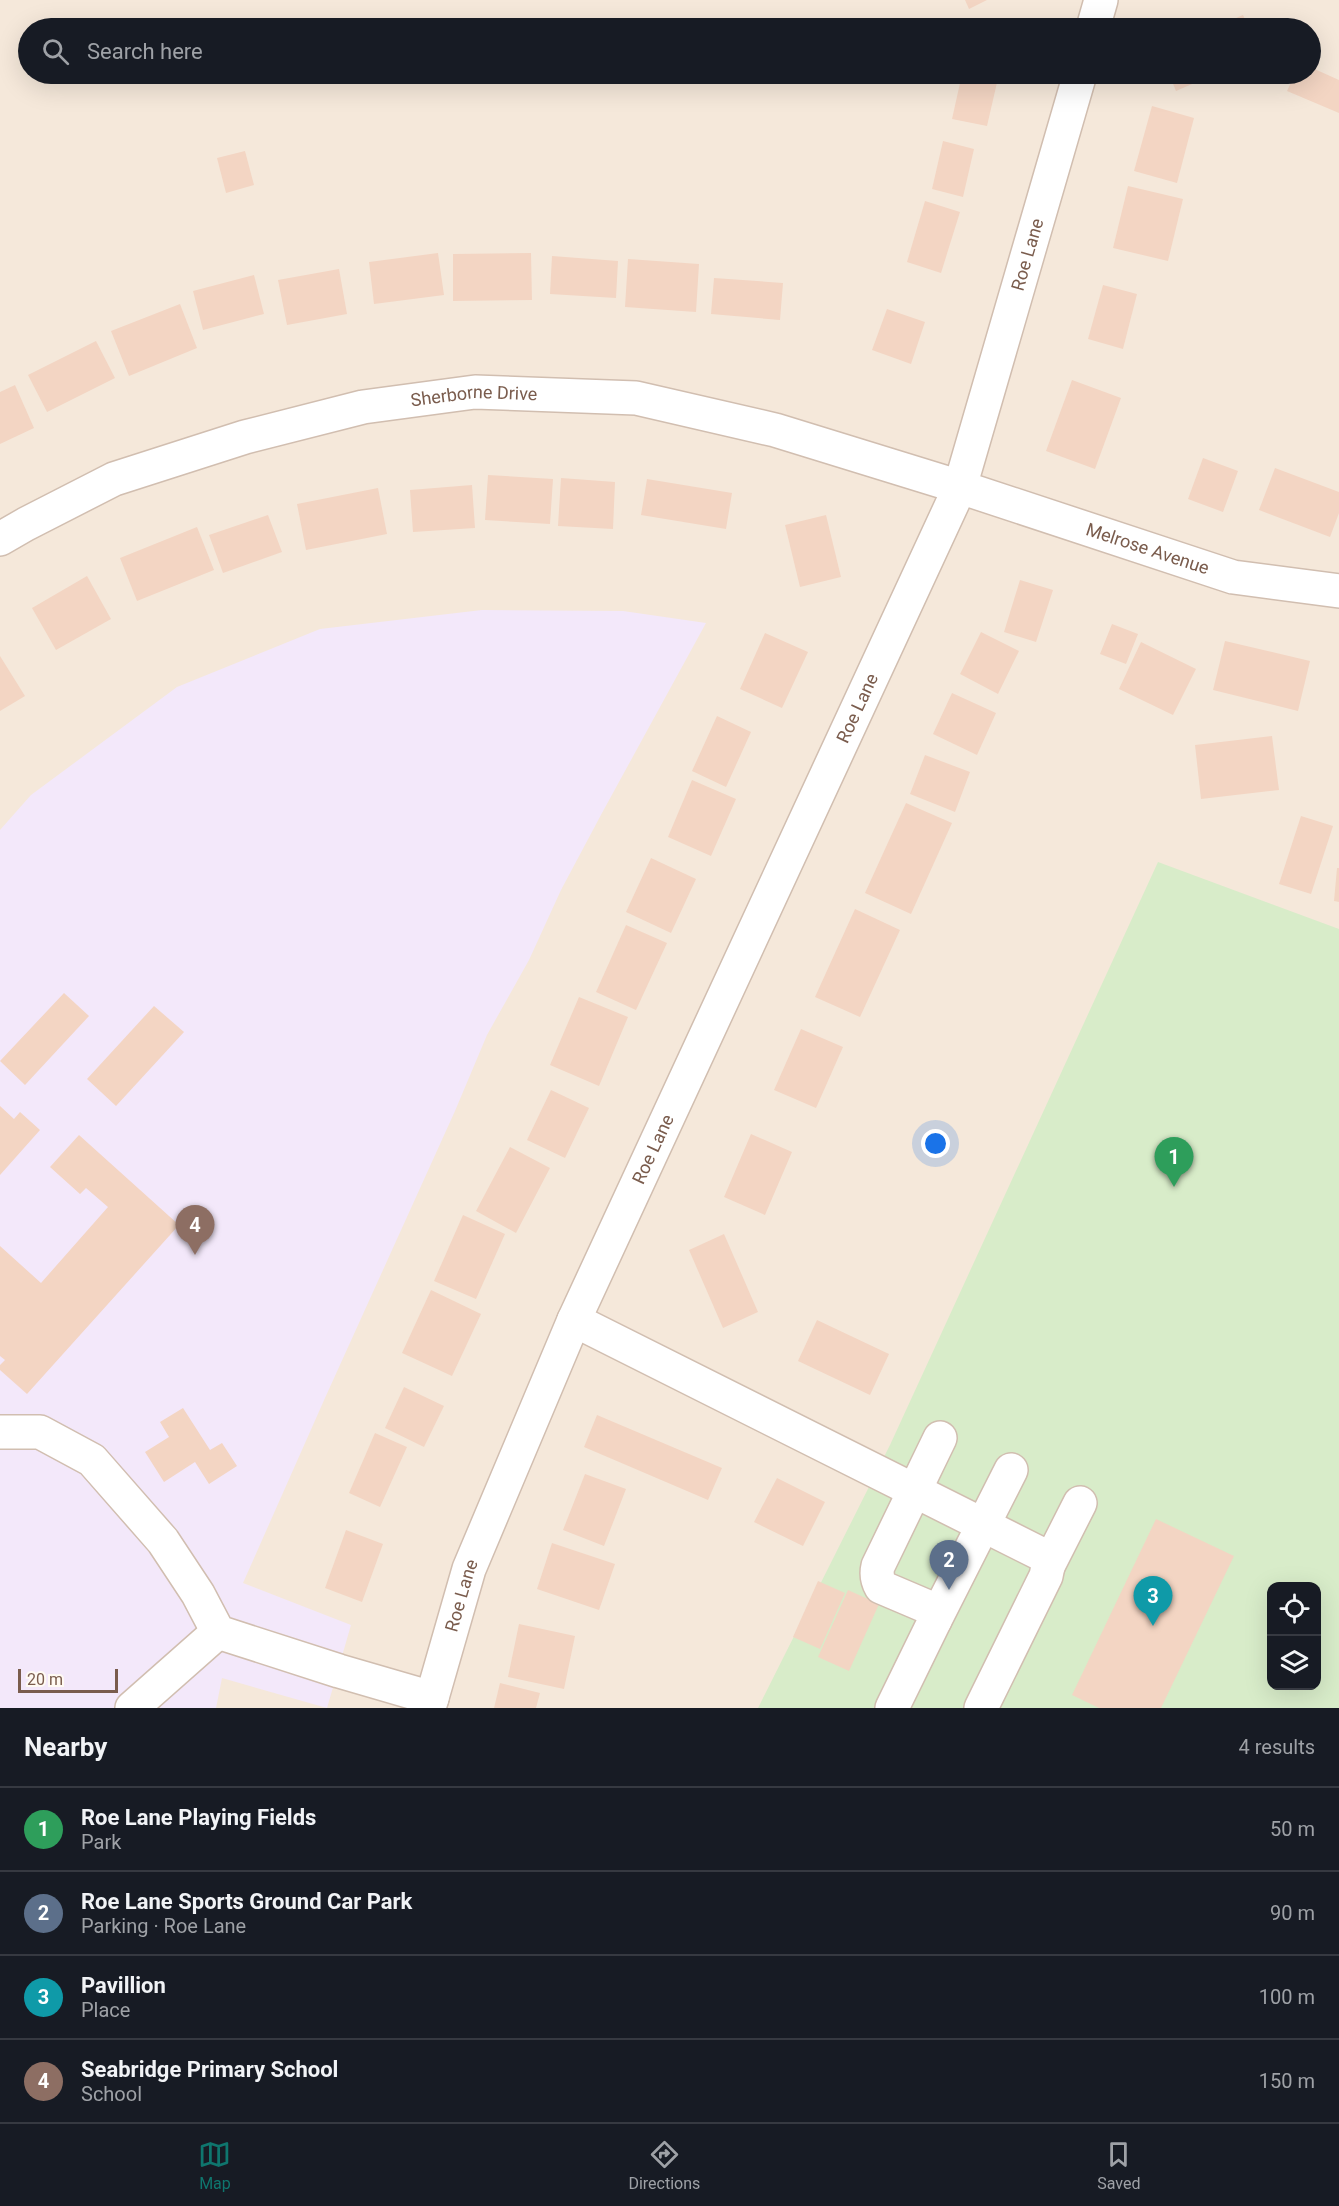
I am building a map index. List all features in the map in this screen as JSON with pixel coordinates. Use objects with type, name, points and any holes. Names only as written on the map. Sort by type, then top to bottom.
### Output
[{"type":"street","points":[[1096,18],[1101,0]]},
{"type":"street","name":"Roe Lane","points":[[430,1703],[469,1569],[574,1320],[960,487],[1077,84]]},
{"type":"street","name":"Sherborne Drive","points":[[0,539],[114,479],[245,437],[363,407],[475,392],[636,398],[775,430],[960,487]]},
{"type":"street","name":"Melrose Avenue","points":[[960,487],[1233,577],[1339,591]]},
{"type":"street","points":[[574,1320],[1044,1556],[1048,1566]]},
{"type":"street","points":[[0,1432],[40,1432],[92,1460],[163,1541],[198,1594],[218,1632],[430,1703]]},
{"type":"street","points":[[935,1620],[928,1607],[882,1587],[878,1581],[878,1566],[940,1438]]},
{"type":"street","points":[[892,1708],[894,1699],[1011,1470]]},
{"type":"street","points":[[981,1708],[1080,1503]]},
{"type":"street","points":[[132,1708],[218,1632]]},
{"type":"shaded area","points":[[0,0],[1339,0],[1339,1708],[0,1708]]},
{"type":"shaded area","points":[[482,610],[623,611],[706,623],[561,890],[529,960],[487,1035],[243,1583],[351,1625],[327,1708],[222,1678],[216,1708],[0,1708],[0,830],[31,795],[177,687],[320,629]]},
{"type":"green space","points":[[1158,862],[1339,929],[1339,1708],[758,1708],[890,1445]]},
{"type":"building","points":[[965,0],[987,0],[969,9]]},
{"type":"building","points":[[1321,72],[1339,80],[1339,113],[1287,91],[1290,84],[1321,84]]},
{"type":"building","points":[[960,84],[997,84],[987,126],[952,119]]},
{"type":"building","points":[[1173,84],[1192,84],[1176,91]]},
{"type":"building","points":[[1152,106],[1194,118],[1177,183],[1134,171]]},
{"type":"building","points":[[943,141],[974,149],[963,197],[932,189]]},
{"type":"building","points":[[245,151],[254,185],[226,193],[217,158]]},
{"type":"building","points":[[1128,186],[1183,199],[1168,261],[1113,248]]},
{"type":"building","points":[[925,201],[960,212],[941,273],[907,262]]},
{"type":"building","points":[[438,253],[444,295],[374,304],[369,262]]},
{"type":"building","points":[[531,253],[532,300],[453,301],[453,254]]},
{"type":"building","points":[[552,256],[618,261],[616,298],[550,294]]},
{"type":"building","points":[[628,259],[699,264],[696,312],[625,307]]},
{"type":"building","points":[[339,269],[347,314],[287,325],[278,280]]},
{"type":"building","points":[[254,275],[264,314],[203,330],[193,291]]},
{"type":"building","points":[[714,278],[783,283],[780,320],[711,314]]},
{"type":"building","points":[[1103,285],[1137,294],[1123,349],[1088,339]]},
{"type":"building","points":[[180,304],[197,348],[129,376],[111,331]]},
{"type":"building","points":[[887,309],[925,322],[911,364],[872,350]]},
{"type":"building","points":[[96,341],[115,378],[47,412],[28,375]]},
{"type":"building","points":[[1072,380],[1121,398],[1095,469],[1046,451]]},
{"type":"building","points":[[15,385],[34,428],[0,444],[0,392]]},
{"type":"building","points":[[1203,458],[1238,471],[1223,512],[1188,499]]},
{"type":"building","points":[[1275,468],[1339,492],[1339,513],[1330,537],[1259,510]]},
{"type":"building","points":[[488,475],[553,479],[550,524],[485,520]]},
{"type":"building","points":[[561,478],[615,482],[613,529],[558,526]]},
{"type":"building","points":[[647,479],[732,493],[726,529],[641,515]]},
{"type":"building","points":[[472,485],[475,528],[413,532],[410,490]]},
{"type":"building","points":[[378,488],[387,534],[306,550],[297,504]]},
{"type":"building","points":[[268,515],[282,552],[223,573],[209,535]]},
{"type":"building","points":[[826,515],[841,577],[800,587],[785,525]]},
{"type":"building","points":[[197,527],[214,570],[137,601],[120,558]]},
{"type":"building","points":[[87,576],[111,619],[56,650],[32,608]]},
{"type":"building","points":[[1020,580],[1053,590],[1036,642],[1004,632]]},
{"type":"building","points":[[1112,624],[1138,634],[1126,664],[1100,654]]},
{"type":"building","points":[[981,632],[1019,651],[998,694],[960,674]]},
{"type":"building","points":[[765,633],[808,652],[782,708],[740,689]]},
{"type":"building","points":[[1225,641],[1310,661],[1298,711],[1213,690]]},
{"type":"building","points":[[1141,642],[1196,669],[1173,715],[1119,689]]},
{"type":"building","points":[[0,656],[25,696],[0,711]]},
{"type":"building","points":[[952,693],[996,713],[977,755],[933,734]]},
{"type":"building","points":[[717,716],[751,732],[726,787],[692,771]]},
{"type":"building","points":[[1272,736],[1279,790],[1201,799],[1195,745]]},
{"type":"building","points":[[925,755],[970,772],[955,812],[910,794]]},
{"type":"building","points":[[692,780],[736,799],[711,856],[668,837]]},
{"type":"building","points":[[906,803],[952,823],[911,914],[865,893]]},
{"type":"building","points":[[1301,816],[1333,826],[1311,894],[1279,884]]},
{"type":"building","points":[[651,858],[696,879],[671,933],[626,912]]},
{"type":"building","points":[[1337,868],[1339,868],[1339,902],[1334,901]]},
{"type":"building","points":[[855,909],[900,930],[860,1017],[815,997]]},
{"type":"building","points":[[626,925],[667,943],[636,1010],[596,992]]},
{"type":"building","points":[[64,993],[89,1016],[25,1085],[0,1061]]},
{"type":"building","points":[[579,997],[628,1017],[599,1086],[550,1065]]},
{"type":"building","points":[[154,1006],[184,1032],[116,1106],[87,1079]]},
{"type":"building","points":[[801,1029],[843,1047],[816,1108],[774,1090]]},
{"type":"building","points":[[551,1090],[589,1108],[565,1158],[527,1140]]},
{"type":"building","points":[[0,1106],[14,1119],[20,1112],[40,1130],[0,1175]]},
{"type":"building","points":[[751,1134],[792,1152],[765,1215],[724,1197]]},
{"type":"building","points":[[79,1135],[179,1225],[27,1394],[0,1370],[0,1365],[5,1360],[0,1356],[0,1246],[41,1283],[108,1207],[86,1188],[80,1194],[50,1167]]},
{"type":"building","points":[[510,1147],[550,1168],[516,1233],[476,1211]]},
{"type":"building","points":[[463,1215],[505,1234],[476,1299],[434,1281]]},
{"type":"building","points":[[724,1234],[758,1312],[723,1328],[689,1250]]},
{"type":"building","points":[[431,1290],[481,1314],[452,1376],[402,1353]]},
{"type":"building","points":[[817,1320],[889,1354],[870,1395],[798,1361]]},
{"type":"building","points":[[404,1387],[444,1406],[424,1447],[385,1428]]},
{"type":"building","points":[[183,1408],[210,1450],[222,1443],[237,1466],[209,1484],[195,1462],[164,1482],[145,1452],[169,1437],[160,1422]]},
{"type":"building","points":[[597,1415],[722,1468],[708,1500],[584,1447]]},
{"type":"building","points":[[375,1433],[407,1447],[380,1507],[349,1493]]},
{"type":"building","points":[[585,1474],[626,1489],[604,1546],[563,1530]]},
{"type":"building","points":[[777,1478],[825,1502],[803,1546],[754,1522]]},
{"type":"building","points":[[1156,1519],[1234,1556],[1161,1708],[1099,1708],[1072,1695]]},
{"type":"building","points":[[346,1530],[383,1544],[362,1602],[325,1588]]},
{"type":"building","points":[[552,1543],[615,1564],[599,1610],[537,1589]]},
{"type":"building","points":[[818,1581],[845,1593],[820,1649],[793,1637]]},
{"type":"building","points":[[848,1590],[879,1604],[849,1671],[818,1657]]},
{"type":"building","points":[[519,1624],[575,1636],[564,1689],[508,1677]]},
{"type":"building","points":[[500,1683],[540,1693],[536,1708],[494,1708]]},
{"type":"place","name":"Roe Lane Playing Fields","points":[[1174,1187]]},
{"type":"place","name":"Seabridge Primary School","points":[[195,1255]]},
{"type":"place","name":"Roe Lane Sports Ground Car Park","points":[[949,1590]]},
{"type":"place","name":"Pavillion","points":[[1153,1626]]}]
